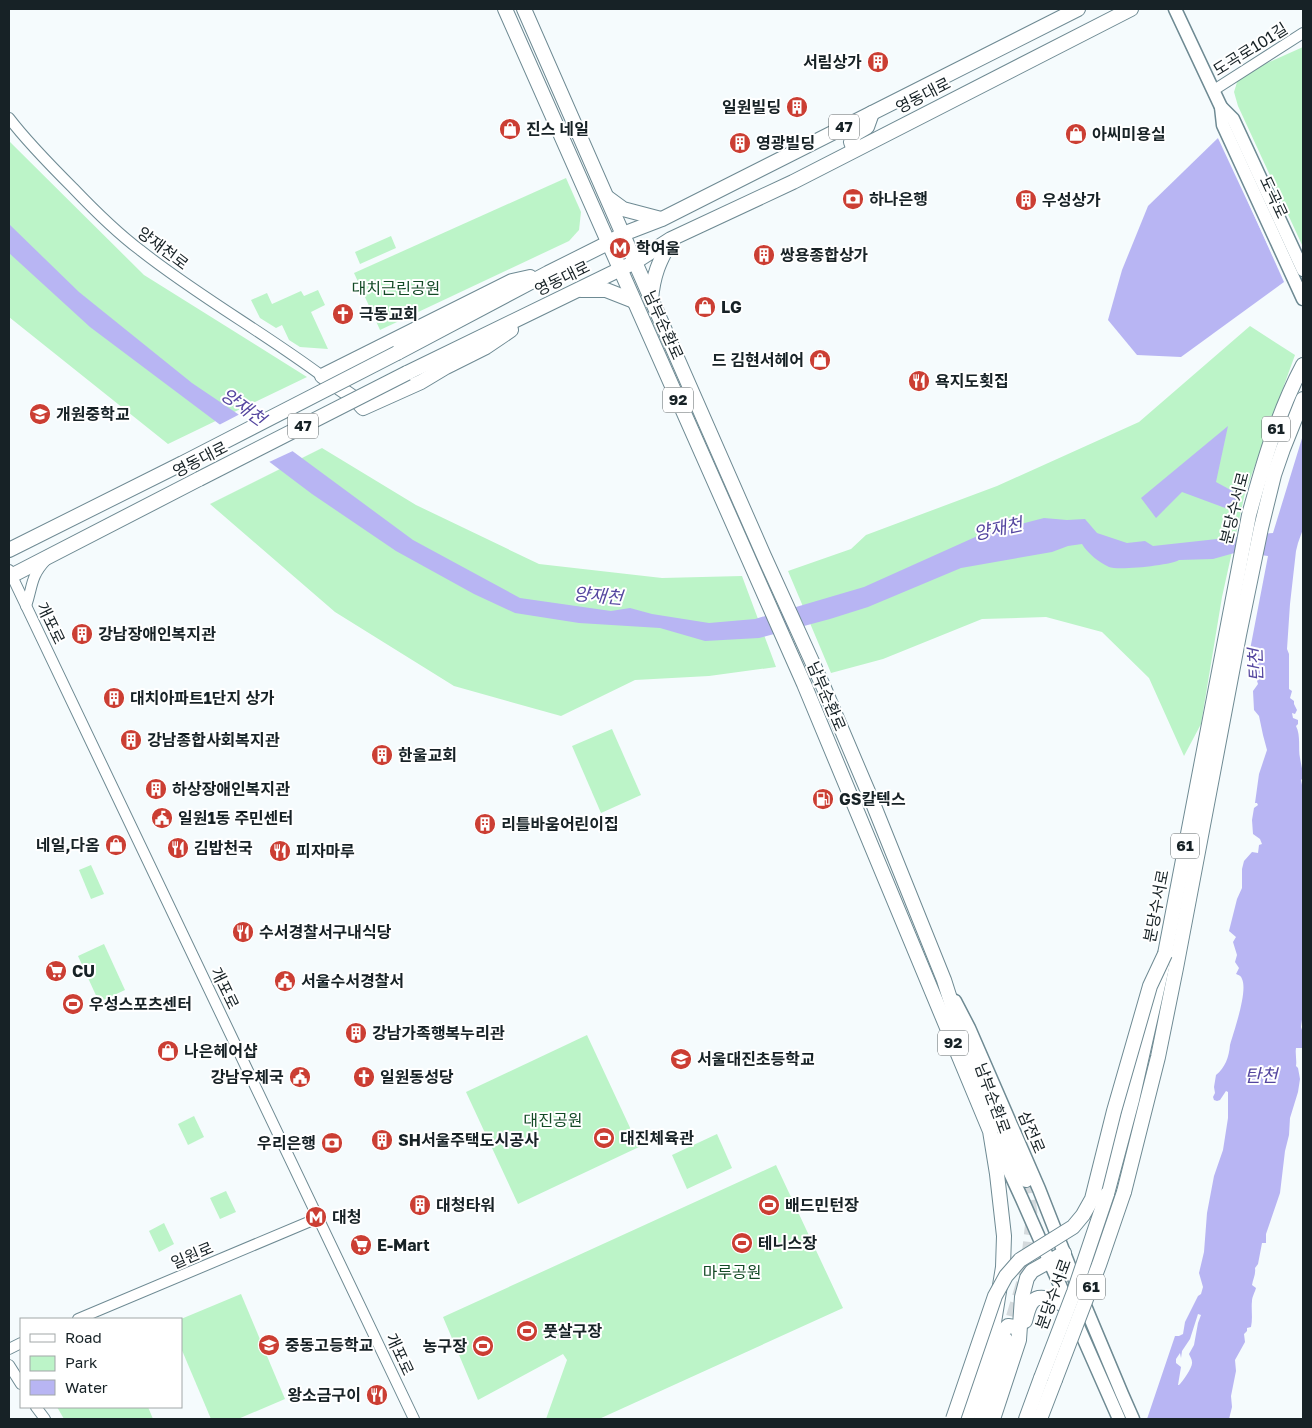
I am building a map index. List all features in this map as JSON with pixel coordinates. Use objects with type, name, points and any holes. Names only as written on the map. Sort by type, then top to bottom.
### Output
[{"type":"main road","name":"남부순환로","points":[[505,9],[804,684],[990,1130],[1004,1236],[1003,1268],[989,1352],[967,1419]]},
{"type":"main road","name":"남부순환로","points":[[524,9],[872,801],[944,980],[960,1030],[1026,1180]]},
{"type":"main road","name":"영동대로","points":[[9,550],[397,353],[623,234],[662,220],[1078,9]]},
{"type":"main road","name":"영동대로","points":[[10,574],[51,555],[407,373],[635,262],[671,239],[793,182],[1131,9]]},
{"type":"main road","name":"도곡로","points":[[1175,9],[1221,107],[1222,125],[1303,299]]},
{"type":"main road","name":"도곡로","points":[[1221,107],[1233,119],[1303,270]]},
{"type":"main road","points":[[854,150],[851,142],[855,134],[867,127],[872,113]]},
{"type":"main road","points":[[608,198],[623,209],[662,220]]},
{"type":"main road","points":[[651,301],[655,273],[671,239]]},
{"type":"main road","points":[[548,273],[512,281],[322,376],[354,398],[363,408],[421,382],[486,347],[555,301]]},
{"type":"main road","points":[[576,290],[606,290],[634,301]]},
{"type":"main road","name":"분당수서로","points":[[1026,1419],[1074,1292],[1107,1194],[1140,1069],[1165,954],[1249,515],[1270,443],[1303,364]]},
{"type":"main road","name":"분당수서로","points":[[1040,1419],[1099,1265],[1124,1192],[1158,1056],[1261,528],[1274,476],[1303,399]]},
{"type":"main road","points":[[953,1419],[995,1296],[1006,1276],[1020,1260],[1072,1227],[1083,1215],[1092,1199],[1114,1111],[1150,986],[1165,954]]},
{"type":"main road","name":"삼전로","points":[[944,980],[970,1028],[1134,1419]]},
{"type":"main road","points":[[990,1130],[1119,1419]]},
{"type":"main road","points":[[989,1352],[1008,1289],[1023,1263],[1047,1255],[1062,1247]]},
{"type":"main road","points":[[993,1419],[1027,1278],[1047,1255]]},
{"type":"main road","points":[[1013,1340],[1034,1299],[1048,1299],[1071,1310]]},
{"type":"main road","points":[[981,1419],[1018,1329],[1008,1326],[1001,1333],[989,1352]]},
{"type":"main road","points":[[1044,1419],[1055,1380]]},
{"type":"street","name":"도곡로101길","points":[[1214,90],[1303,33]]},
{"type":"street","name":"양재천로","points":[[9,118],[20,132],[106,222],[140,250],[200,294],[288,351],[322,376]]},
{"type":"street","points":[[26,606],[36,572],[51,555]]},
{"type":"street","name":"개포로","points":[[10,574],[414,1419]]},
{"type":"street","name":"일원로","points":[[80,1318],[318,1218]]},
{"type":"street","points":[[9,1366],[20,1382]]},
{"type":"street","points":[[37,1408],[44,1419]]},
{"type":"green space","points":[[1303,47],[1303,247],[1238,106],[1234,92],[1238,79],[1265,64]]},
{"type":"green space","points":[[9,141],[144,275],[307,377],[168,444],[9,317]]},
{"type":"green space","name":"대치근린공원","points":[[566,178],[581,212],[579,230],[569,241],[380,330],[354,273]]},
{"type":"green space","points":[[391,236],[396,248],[360,264],[355,252]]},
{"type":"green space","points":[[318,290],[325,305],[311,312],[328,349],[300,347],[289,340],[282,325],[276,328],[260,318],[251,300],[267,293],[272,304],[301,291],[304,296]]},
{"type":"green space","points":[[1250,326],[1295,355],[1245,493],[1222,597],[1201,724],[1184,756],[1149,678],[1102,632],[1046,617],[982,619],[883,659],[831,673],[788,571],[851,549],[866,535],[997,486],[1139,422]]},
{"type":"green space","points":[[322,448],[416,505],[539,564],[662,578],[742,576],[776,667],[709,676],[635,680],[561,716],[454,686],[335,612],[210,504]]},
{"type":"green space","points":[[612,729],[641,795],[601,813],[572,746]]},
{"type":"green space","points":[[91,865],[104,894],[91,899],[79,870]]},
{"type":"green space","points":[[104,944],[125,990],[99,1002],[78,956]]},
{"type":"green space","name":"대진공원","points":[[587,1035],[639,1147],[518,1204],[466,1092]]},
{"type":"green space","points":[[194,1116],[204,1137],[188,1145],[178,1124]]},
{"type":"green space","points":[[717,1134],[732,1168],[687,1189],[672,1155]]},
{"type":"green space","name":"마루공원","points":[[776,1165],[843,1308],[599,1419],[546,1419],[567,1360],[563,1354],[478,1400],[443,1317]]},
{"type":"green space","points":[[226,1191],[236,1212],[220,1219],[210,1198]]},
{"type":"green space","points":[[164,1223],[174,1244],[159,1252],[149,1231]]},
{"type":"green space","points":[[241,1294],[285,1399],[238,1419],[211,1419],[182,1350],[182,1319]]},
{"type":"green space","points":[[58,1408],[148,1408],[153,1419],[64,1419]]},
{"type":"water","points":[[1219,137],[1284,282],[1181,357],[1137,355],[1108,320],[1122,270],[1148,206]]},
{"type":"water","name":"탄천","points":[[9,224],[79,292],[192,383],[291,450],[413,540],[520,598],[611,611],[630,608],[652,614],[709,623],[755,619],[864,587],[982,534],[1044,518],[1085,519],[1097,533],[1127,543],[1145,541],[1153,546],[1273,533],[1303,435],[1303,529],[1296,551],[1287,649],[1289,654],[1289,689],[1292,691],[1290,698],[1294,701],[1297,710],[1295,714],[1292,713],[1293,718],[1298,720],[1296,726],[1303,775],[1301,780],[1303,790],[1303,1012],[1301,1027],[1303,1048],[1296,1048],[1296,1066],[1300,1079],[1290,1118],[1280,1193],[1266,1234],[1266,1243],[1262,1243],[1258,1264],[1255,1268],[1252,1285],[1256,1288],[1252,1299],[1251,1327],[1247,1328],[1244,1334],[1245,1342],[1235,1360],[1236,1371],[1229,1419],[1147,1419],[1175,1336],[1183,1334],[1185,1322],[1203,1287],[1199,1273],[1204,1252],[1207,1213],[1214,1176],[1223,1150],[1228,1118],[1228,1092],[1226,1091],[1220,1100],[1217,1101],[1213,1097],[1216,1075],[1228,1058],[1243,992],[1242,978],[1236,974],[1239,968],[1235,962],[1237,955],[1233,942],[1236,937],[1229,931],[1237,899],[1242,888],[1244,861],[1252,852],[1258,853],[1259,845],[1262,844],[1260,839],[1253,834],[1252,820],[1254,808],[1258,805],[1255,803],[1259,774],[1267,750],[1259,716],[1254,710],[1253,691],[1258,684],[1249,655],[1268,556],[1238,552],[1213,559],[1179,560],[1133,568],[1114,568],[1098,560],[1082,544],[1068,546],[1052,552],[961,568],[868,607],[759,638],[705,641],[660,628],[579,623],[515,613],[474,594],[396,551],[312,494],[90,327],[9,253]],"holes":[[[1198,1314],[1201,1315],[1194,1345],[1189,1354],[1192,1364],[1178,1385],[1181,1367],[1176,1363],[1176,1359],[1180,1353],[1181,1358],[1182,1351],[1190,1339]]]},
{"type":"water","points":[[1228,426],[1216,482],[1238,494],[1236,512],[1182,492],[1156,518],[1141,498]]},
{"type":"pier","points":[[1217,136],[1221,136],[1286,284]]},
{"type":"pier","points":[[242,413],[295,450],[267,463],[217,426]]},
{"type":"tunnel","points":[[1007,1337],[1027,1270],[1032,1225],[1026,1180]]},
{"type":"place","name":"서림상가","points":[[878,62]]},
{"type":"place","name":"일원빌딩","points":[[797,107]]},
{"type":"place","name":"진스 네일","points":[[510,129]]},
{"type":"place","name":"아씨미용실","points":[[1076,134]]},
{"type":"place","name":"영광빌딩","points":[[740,143]]},
{"type":"place","name":"하나은행","points":[[853,199]]},
{"type":"place","name":"우성상가","points":[[1026,200]]},
{"type":"place","name":"학여울","points":[[620,248]]},
{"type":"place","name":"쌍용종합상가","points":[[764,255]]},
{"type":"place","name":"LG","points":[[705,307]]},
{"type":"place","name":"극동교회","points":[[343,314]]},
{"type":"place","name":"드 김현서헤어","points":[[820,360]]},
{"type":"place","name":"욕지도횟집","points":[[919,381]]},
{"type":"place","name":"개원중학교","points":[[40,414]]},
{"type":"place","name":"강남장애인복지관","points":[[82,634]]},
{"type":"place","name":"대치아파트1단지 상가","points":[[114,698]]},
{"type":"place","name":"강남종합사회복지관","points":[[131,740]]},
{"type":"place","name":"한울교회","points":[[382,755]]},
{"type":"place","name":"하상장애인복지관","points":[[156,789]]},
{"type":"place","name":"GS칼텍스","points":[[823,799]]},
{"type":"place","name":"일원1동 주민센터","points":[[162,818]]},
{"type":"place","name":"리틀바움어린이집","points":[[485,824]]},
{"type":"place","name":"네일,다옴","points":[[116,845]]},
{"type":"place","name":"김밥천국","points":[[178,848]]},
{"type":"place","name":"피자마루","points":[[280,851]]},
{"type":"place","name":"수서경찰서구내식당","points":[[243,932]]},
{"type":"place","name":"CU","points":[[56,971]]},
{"type":"place","name":"서울수서경찰서","points":[[285,981]]},
{"type":"place","name":"우성스포츠센터","points":[[73,1004]]},
{"type":"place","name":"강남가족행복누리관","points":[[356,1033]]},
{"type":"place","name":"나은헤어샵","points":[[168,1051]]},
{"type":"place","name":"서울대진초등학교","points":[[681,1059]]},
{"type":"place","name":"강남우체국","points":[[300,1077]]},
{"type":"place","name":"일원동성당","points":[[364,1077]]},
{"type":"place","name":"대진체육관","points":[[604,1138]]},
{"type":"place","name":"SH서울주택도시공사","points":[[382,1140]]},
{"type":"place","name":"우리은행","points":[[332,1143]]},
{"type":"place","name":"대청타워","points":[[420,1205]]},
{"type":"place","name":"배드민턴장","points":[[769,1205]]},
{"type":"place","name":"대청","points":[[316,1217]]},
{"type":"place","name":"테니스장","points":[[742,1243]]},
{"type":"place","name":"E-Mart","points":[[361,1245]]},
{"type":"place","name":"풋살구장","points":[[527,1331]]},
{"type":"place","name":"중동고등학교","points":[[269,1345]]},
{"type":"place","name":"농구장","points":[[483,1346]]},
{"type":"place","name":"왕소금구이","points":[[377,1395]]},
{"type":"water label","name":"양재천","points":[[243,407]]},
{"type":"water label","name":"양재천","points":[[998,529]]},
{"type":"water label","name":"양재천","points":[[598,596]]}]
